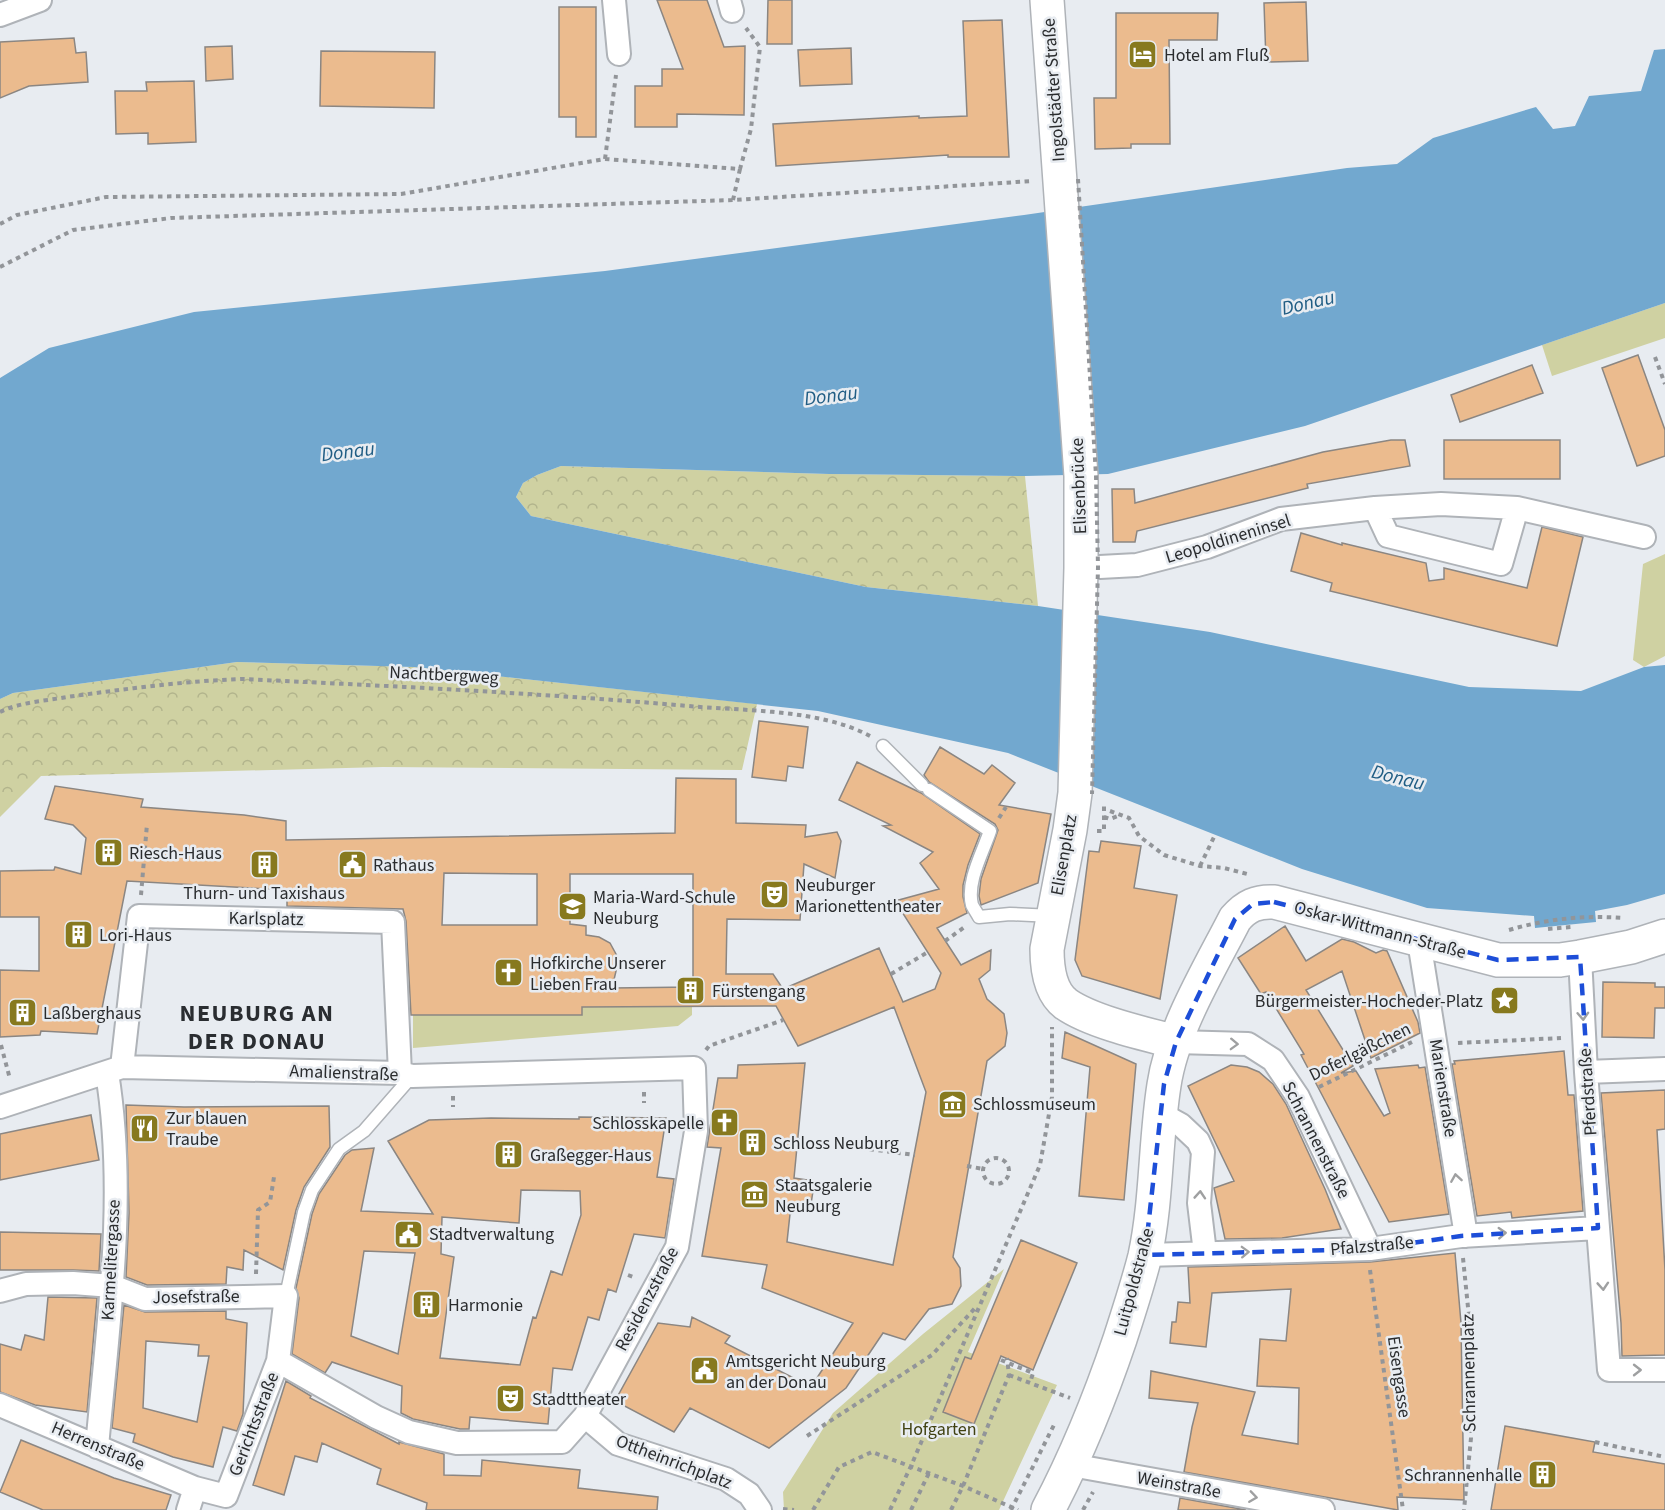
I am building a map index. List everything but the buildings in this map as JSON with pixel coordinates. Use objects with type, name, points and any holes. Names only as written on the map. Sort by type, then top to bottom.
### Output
[{"type":"main road","name":"Ingolstädter Straße","points":[[1047,0],[1060,180]]},
{"type":"main road","name":"Elisenbrücke","points":[[1060,180],[1080,476],[1089,568],[1083,794]]},
{"type":"main road","name":"Elisenplatz","points":[[1083,794],[1070,830],[1047,949],[1047,968],[1052,982],[1065,1003],[1096,1018],[1176,1042]]},
{"type":"main road","name":"Oskar-Wittmann-Straße","points":[[1176,1042],[1200,985],[1235,918],[1253,904],[1274,902],[1498,960],[1560,960],[1631,947],[1665,936]]},
{"type":"main road","name":"Luitpoldstraße","points":[[1048,1510],[1071,1465],[1082,1402],[1135,1292],[1145,1255],[1154,1193],[1164,1083],[1176,1042]]},
{"type":"street","points":[[0,15],[40,0]]},
{"type":"street","points":[[614,0],[619,54]]},
{"type":"street","name":"Leopoldineninsel","points":[[1089,568],[1137,565],[1207,548],[1281,519],[1375,508],[1441,504],[1517,508],[1644,537]]},
{"type":"street","points":[[1375,508],[1388,536],[1501,564],[1517,508]]},
{"type":"street","points":[[114,1070],[139,916]]},
{"type":"street","name":"Karlsplatz","points":[[139,916],[393,922],[406,1075]]},
{"type":"street","name":"Marienstraße","points":[[1419,941],[1463,1236]]},
{"type":"street","name":"Pferdstraße","points":[[1580,957],[1598,1228]]},
{"type":"street","name":"Schrannenstraße","points":[[1176,1042],[1248,1044],[1273,1060],[1298,1097],[1370,1248]]},
{"type":"street","name":"Amalienstraße","points":[[8,1105],[114,1070],[406,1075],[694,1068]]},
{"type":"street","name":"Residenzstraße","points":[[585,1416],[678,1247],[696,1131],[694,1068]]},
{"type":"street","points":[[1586,1072],[1665,1069]]},
{"type":"street","name":"Karmelitergasse","points":[[97,1446],[112,1286],[115,1199],[114,1070]]},
{"type":"street","points":[[1161,1114],[1181,1125],[1198,1142],[1203,1152],[1199,1203],[1205,1253]]},
{"type":"street","points":[[1598,1228],[1609,1370],[1665,1370]]},
{"type":"street","name":"Pfalzstraße","points":[[1145,1255],[1370,1248],[1463,1236],[1598,1228]]},
{"type":"street","name":"Josefstraße","points":[[0,1291],[26,1284],[73,1283],[112,1286],[145,1299],[286,1296]]},
{"type":"street","name":"Gerichtsstraße","points":[[195,1488],[226,1496],[278,1361],[286,1296]]},
{"type":"street","points":[[278,1361],[376,1417],[409,1432],[457,1443],[562,1443],[585,1416]]},
{"type":"street","name":"Herrenstraße","points":[[0,1405],[195,1488]]},
{"type":"street","name":"Ottheinrichplatz","points":[[585,1416],[618,1444],[726,1479],[749,1494],[760,1510]]},
{"type":"street","name":"Weinstraße","points":[[1071,1465],[1323,1510]]},
{"type":"street","points":[[188,1510],[195,1488]]},
{"type":"lane","points":[[883,746],[926,788],[990,831],[973,880],[971,893],[972,905],[979,917]]},
{"type":"lane","name":"Elisenplatz","points":[[979,917],[1033,913],[1053,916]]},
{"type":"lane","points":[[286,1296],[304,1212],[312,1190],[339,1149],[364,1131],[406,1075]]},
{"type":"path","points":[[730,6],[760,47],[752,129],[733,200]]},
{"type":"path","points":[[605,159],[619,54]]},
{"type":"path","points":[[0,224],[17,215],[106,196],[401,194],[605,159],[740,169]]},
{"type":"path","points":[[0,267],[73,230],[171,218],[733,200],[1060,180],[1096,476],[1089,568],[1083,794]]},
{"type":"path","points":[[1655,357],[1665,384]]},
{"type":"path","name":"Nachtbergweg","points":[[0,712],[32,703],[114,691],[198,681],[254,680],[524,693],[807,716],[855,728],[883,746]]},
{"type":"path","points":[[1110,811],[1129,818],[1139,836],[1164,855],[1200,866],[1224,868],[1243,873]]},
{"type":"path","points":[[1104,831],[1104,817],[1110,819],[1119,815]]},
{"type":"path","points":[[139,916],[147,824]]},
{"type":"path","points":[[1200,866],[1215,835]]},
{"type":"path","points":[[1514,934],[1502,932],[1535,922],[1596,916],[1625,920],[1616,925]]},
{"type":"path","points":[[945,941],[979,917]]},
{"type":"path","points":[[891,974],[928,952]]},
{"type":"path","points":[[694,1068],[709,1046],[783,1020]]},
{"type":"path","points":[[890,1510],[1040,1165],[1052,1097],[1051,1028]]},
{"type":"path","points":[[1435,1037],[1584,1037]]},
{"type":"path","name":"Doferlgäßchen","points":[[1298,1097],[1435,1037]]},
{"type":"path","points":[[1,1045],[8,1105]]},
{"type":"path","points":[[798,1140],[915,1155]]},
{"type":"path","points":[[999,1157],[1008,1162],[1010,1175],[1001,1184],[989,1183],[983,1178],[982,1169],[988,1159],[999,1157]]},
{"type":"path","points":[[967,1166],[982,1169]]},
{"type":"path","points":[[256,1297],[258,1210],[270,1202],[274,1177]]},
{"type":"path","name":"Schrannenplatz","points":[[1463,1236],[1471,1337],[1471,1438],[1464,1510]]},
{"type":"path","name":"Eisengasse","points":[[1370,1248],[1368,1261],[1403,1510]]},
{"type":"path","points":[[807,1436],[932,1355],[979,1304]]},
{"type":"path","points":[[951,1510],[1009,1375],[1007,1358]]},
{"type":"path","points":[[1001,1360],[1033,1373],[1030,1383]]},
{"type":"path","points":[[1009,1375],[1082,1402]]},
{"type":"path","points":[[1063,1407],[1082,1402]]},
{"type":"path","points":[[1011,1509],[1058,1417]]},
{"type":"path","points":[[1595,1442],[1665,1458]]},
{"type":"path","points":[[813,1510],[839,1467],[872,1452],[963,1486],[1011,1509],[1018,1510]]},
{"type":"path","points":[[911,1510],[928,1473]]},
{"type":"path","points":[[786,1508],[794,1510]]},
{"type":"highlighted area","points":[[1274,902],[1498,960],[1580,957],[1598,1228],[1461,1236],[1370,1249],[1145,1255],[1164,1084],[1176,1042],[1235,919],[1253,904]]},
{"type":"green space","points":[[1665,303],[1665,338],[1552,376],[1542,345]]},
{"type":"green space","points":[[561,466],[829,474],[1025,476],[1038,606],[866,587],[531,516],[516,497],[523,483]]},
{"type":"green space","points":[[1665,554],[1665,656],[1644,667],[1633,660],[1643,564]]},
{"type":"green space","points":[[237,662],[414,667],[757,704],[742,770],[383,767],[41,776],[0,817],[0,699],[13,693]]},
{"type":"green space","points":[[582,1007],[692,1007],[692,1015],[678,1026],[413,1048],[413,1015]]},
{"type":"green space","name":"Hofgarten","points":[[1004,1269],[968,1352],[1057,1385],[999,1510],[784,1510],[783,1492],[833,1413],[923,1334]]},
{"type":"water","name":"Donau","points":[[1665,49],[1665,303],[1305,426],[1108,474],[1025,476],[829,474],[561,466],[523,483],[516,497],[531,516],[866,587],[1038,606],[1210,632],[1469,687],[1581,691],[1644,667],[1665,665],[1665,894],[1595,911],[1596,922],[1535,928],[1534,916],[1427,908],[1302,869],[1008,753],[818,711],[414,667],[237,662],[13,693],[0,699],[0,378],[49,348],[194,312],[605,271],[1024,215],[1347,168],[1397,164],[1433,138],[1536,107],[1553,129],[1575,126],[1589,96],[1641,91],[1654,50]]},
{"type":"place","name":"Hotel am Fluß","points":[[1143,55]]},
{"type":"place","name":"Riesch-Haus","points":[[108,853]]},
{"type":"place","name":"Thurn- und Taxishaus","points":[[264,864]]},
{"type":"place","name":"Rathaus","points":[[352,865]]},
{"type":"place","name":"Neuburger Marionettentheater","points":[[774,895]]},
{"type":"place","name":"Maria-Ward-Schule Neuburg","points":[[572,907]]},
{"type":"place","name":"Lori-Haus","points":[[78,935]]},
{"type":"place","name":"Hofkirche Unserer Lieben Frau","points":[[509,973]]},
{"type":"place","name":"Fürstengang","points":[[691,991]]},
{"type":"place","name":"Bürgermeister-Hocheder-Platz","points":[[1504,1001]]},
{"type":"place","name":"Laßberghaus","points":[[22,1013]]},
{"type":"place","name":"Schlossmuseum","points":[[952,1104]]},
{"type":"place","name":"Schlosskapelle","points":[[725,1123]]},
{"type":"place","name":"Zur blauen Traube","points":[[145,1128]]},
{"type":"place","name":"Schloss Neuburg","points":[[752,1143]]},
{"type":"place","name":"Graßegger-Haus","points":[[509,1155]]},
{"type":"place","name":"Staatsgalerie Neuburg","points":[[754,1195]]},
{"type":"place","name":"Stadtverwaltung","points":[[408,1234]]},
{"type":"place","name":"Harmonie","points":[[427,1305]]},
{"type":"place","name":"Amtsgericht Neuburg an der Donau","points":[[705,1371]]},
{"type":"place","name":"Stadttheater","points":[[511,1399]]},
{"type":"place","name":"Schrannenhalle","points":[[1543,1475]]},
{"type":"district","name":"NEUBURG AN DER DONAU","points":[[257,1027]]}]
